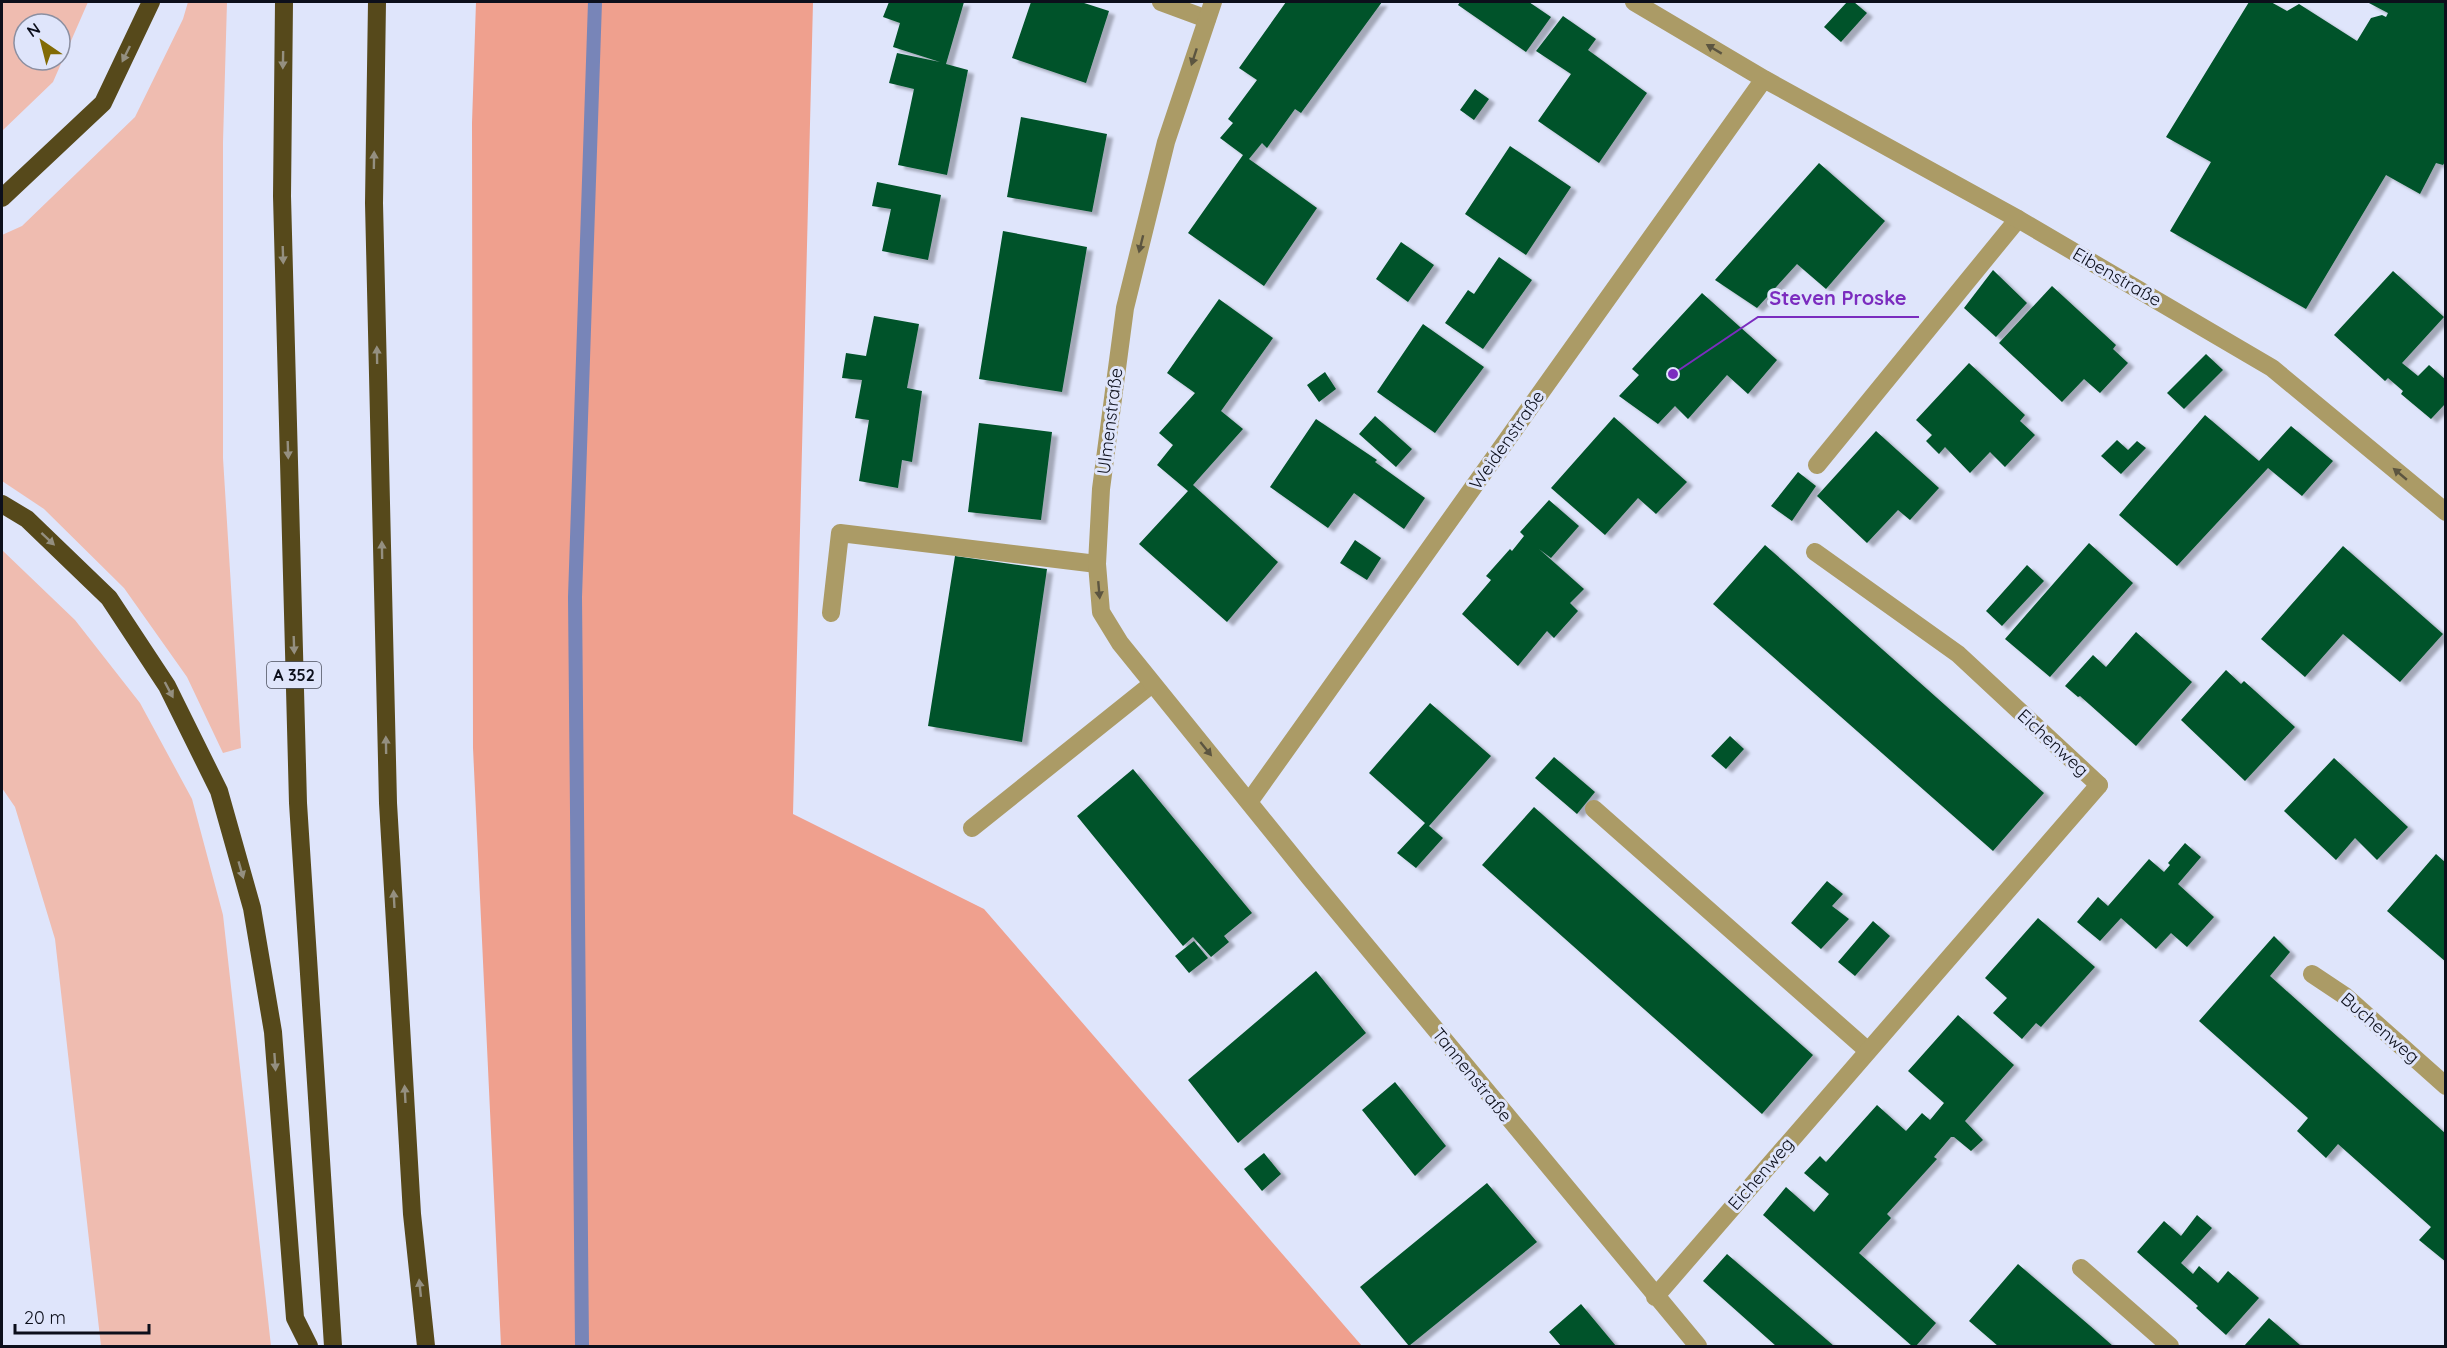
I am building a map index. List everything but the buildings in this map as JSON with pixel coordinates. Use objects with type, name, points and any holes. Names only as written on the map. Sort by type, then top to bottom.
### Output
[{"type":"highway","points":[[2,198],[103,103],[151,2]]},
{"type":"highway","name":"A 352","points":[[284,2],[282,196],[297,792],[333,1347]]},
{"type":"highway","points":[[377,2],[374,203],[388,803],[412,1214],[426,1347]]},
{"type":"highway","points":[[2,504],[27,519],[109,598],[167,686],[219,791],[252,909],[273,1032],[295,1318],[309,1347]]},
{"type":"street","points":[[1161,2],[1207,20]]},
{"type":"street","name":"Ulmenstraße","points":[[1213,2],[1166,142],[1125,308],[1101,489],[1097,564],[1101,612],[1120,644],[1249,802]]},
{"type":"street","points":[[1634,2],[1764,79]]},
{"type":"street","name":"Eibenstraße","points":[[1764,79],[2018,219],[2272,368],[2445,512]]},
{"type":"street","name":"Weidenstraße","points":[[1249,802],[1764,79]]},
{"type":"street","points":[[1817,465],[2018,219]]},
{"type":"street","points":[[831,613],[840,533],[1097,564]]},
{"type":"street","name":"Eichenweg","points":[[1655,1297],[2099,785],[1958,654],[1815,552]]},
{"type":"street","points":[[972,828],[1152,684]]},
{"type":"street","name":"Tannenstraße","points":[[1249,802],[1698,1347]]},
{"type":"street","points":[[1594,809],[1867,1050]]},
{"type":"street","name":"Buchenweg","points":[[2312,974],[2345,996],[2445,1086]]},
{"type":"street","points":[[2081,1268],[2170,1347]]},
{"type":"shaded area","points":[[2,2],[88,2],[72,39],[72,12],[12,12],[12,72],[57,72],[53,82],[2,131]]},
{"type":"shaded area","points":[[188,2],[227,2],[223,142],[223,458],[241,748],[223,753],[187,677],[124,588],[44,509],[2,481],[2,235],[22,226],[135,117],[183,19]]},
{"type":"shaded area","points":[[476,2],[813,2],[793,814],[984,909],[1362,1346],[501,1346],[473,748],[472,123]]},
{"type":"shaded area","points":[[2,550],[75,620],[140,703],[192,799],[223,915],[271,1346],[101,1346],[55,939],[15,807],[2,788]]},
{"type":"waterway","points":[[582,1346],[575,597],[595,2]]},
{"type":"place","name":"Steven Proske","points":[[1673,374]]}]
